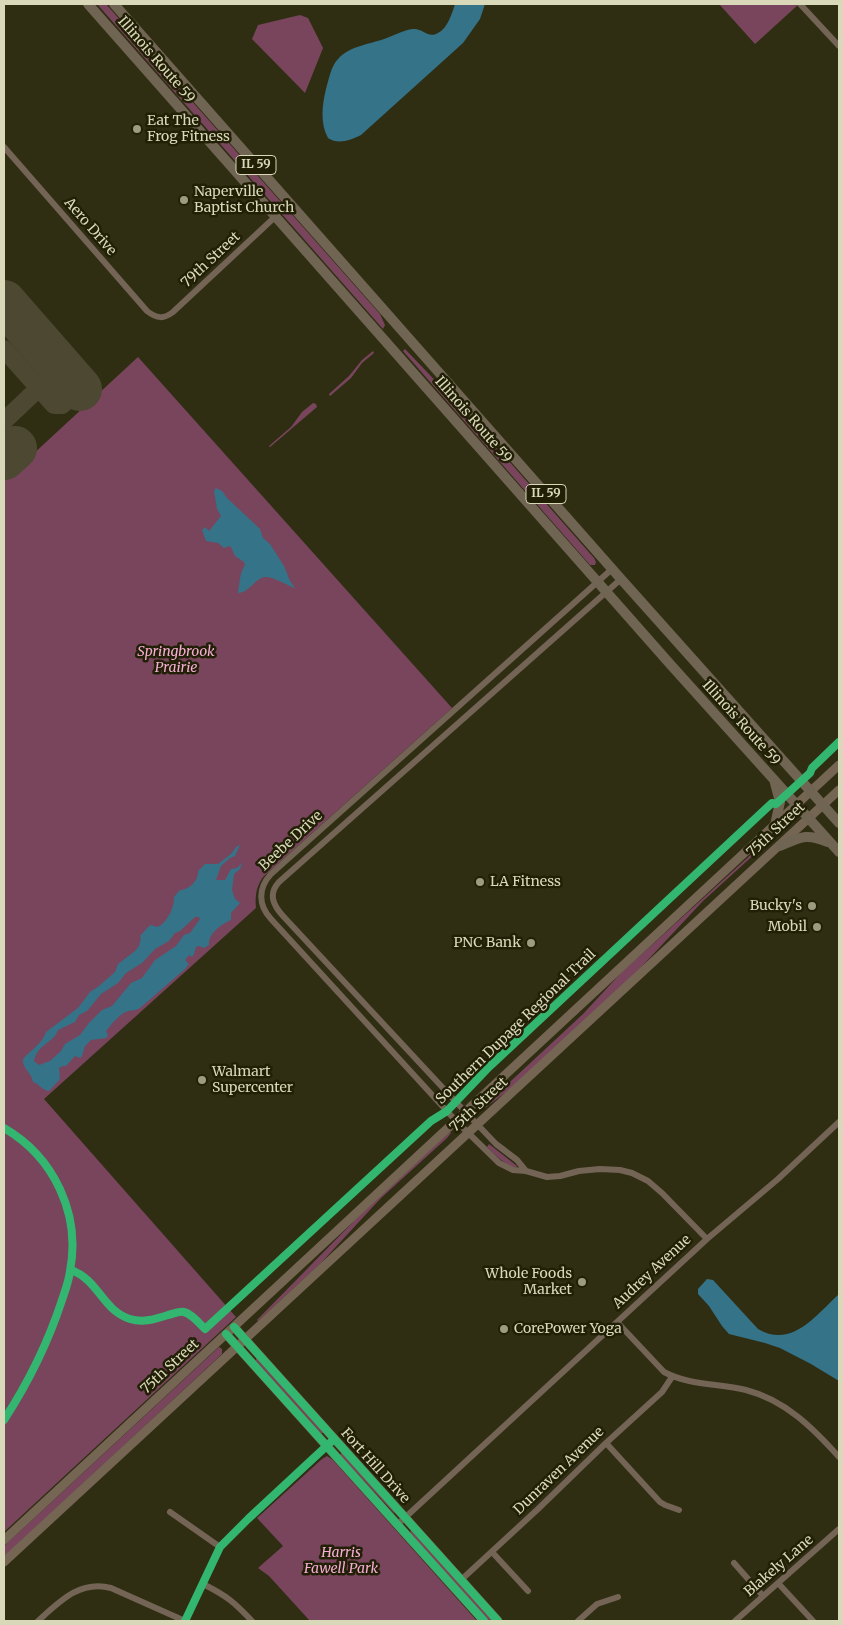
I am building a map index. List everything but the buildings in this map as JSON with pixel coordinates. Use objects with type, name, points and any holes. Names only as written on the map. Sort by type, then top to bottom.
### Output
[{"type":"main road","name":"Illinois Route 59","points":[[88,4],[606,592],[839,852]]},
{"type":"main road","name":"Illinois Route 59","points":[[114,4],[612,569],[839,823]]},
{"type":"main road","name":"75th Street","points":[[4,1540],[839,765]]},
{"type":"main road","points":[[774,779],[780,802],[775,825]]},
{"type":"main road","name":"75th Street","points":[[4,1562],[839,790]]},
{"type":"main road","points":[[780,846],[804,836],[817,837],[832,843]]},
{"type":"main road","name":"Fort Hill Drive","points":[[234,1327],[498,1621]]},
{"type":"main road","name":"Fort Hill Drive","points":[[226,1334],[484,1621]]},
{"type":"street","points":[[800,4],[839,46]]},
{"type":"street","name":"Aero Drive","points":[[4,147],[147,311],[153,316],[160,318]]},
{"type":"street","name":"79th Street","points":[[160,318],[174,312],[276,216]]},
{"type":"street","name":"Beebe Drive","points":[[612,569],[271,874],[264,883],[261,900],[269,916],[468,1134],[499,1163],[513,1170],[526,1171],[547,1177],[600,1169],[622,1170],[632,1173],[648,1181],[662,1192],[706,1239]]},
{"type":"street","name":"Beebe Drive","points":[[526,1171],[517,1160],[500,1148],[465,1112],[276,909],[273,900],[274,889],[279,882],[621,579]]},
{"type":"street","name":"Audrey Avenue","points":[[397,1525],[706,1239],[778,1179],[839,1122]]},
{"type":"street","points":[[616,1322],[656,1364],[672,1377],[697,1383],[745,1390],[773,1401],[804,1421],[839,1457]]},
{"type":"street","name":"Dunraven Avenue","points":[[461,1580],[662,1392],[672,1377]]},
{"type":"street","points":[[38,1621],[73,1592],[87,1587],[99,1586],[112,1588],[185,1621],[220,1547],[334,1439]]},
{"type":"street","points":[[606,1443],[660,1502],[679,1510]]},
{"type":"street","points":[[170,1512],[220,1547]]},
{"type":"street","name":"Blakely Lane","points":[[735,1621],[839,1529]]},
{"type":"street","points":[[492,1552],[528,1591]]},
{"type":"street","points":[[734,1564],[763,1596]]},
{"type":"street","points":[[778,1583],[813,1621]]},
{"type":"street","points":[[203,1584],[233,1601],[252,1621]]},
{"type":"street","points":[[578,1621],[597,1604],[618,1597]]},
{"type":"green space","points":[[97,4],[106,4],[380,314],[385,325],[383,329]]},
{"type":"green space","points":[[719,4],[799,4],[755,44]]},
{"type":"green space","points":[[300,15],[308,18],[323,48],[305,93],[252,39],[258,25]]},
{"type":"green space","points":[[405,349],[472,419],[594,558],[595,565],[590,565],[403,351]]},
{"type":"green space","points":[[373,351],[374,353],[362,363],[351,378],[330,396],[329,394]]},
{"type":"green space","name":"Springbrook Prairie","points":[[138,357],[452,708],[263,877],[256,892],[256,908],[44,1099],[236,1317],[4,1532],[4,481]]},
{"type":"green space","points":[[313,403],[317,407],[269,446],[291,427],[302,412]]},
{"type":"green space","points":[[789,820],[791,821],[703,901],[631,978],[514,1086],[485,1108],[484,1106],[583,1014],[621,973]]},
{"type":"green space","points":[[450,1132],[447,1138],[381,1198],[320,1264],[257,1320],[358,1217]]},
{"type":"green space","points":[[489,1144],[517,1166],[516,1168],[497,1157],[487,1147]]},
{"type":"green space","points":[[219,1347],[222,1349],[222,1354],[4,1557],[4,1546]]},
{"type":"green space","points":[[256,1358],[324,1432],[323,1433],[256,1361]]},
{"type":"green space","points":[[342,1452],[395,1512],[394,1513],[340,1455]]},
{"type":"green space","name":"Harris Fawell Park","points":[[327,1456],[333,1460],[477,1621],[310,1621],[269,1576],[258,1568],[283,1546],[257,1518]]},
{"type":"green space","points":[[411,1530],[493,1621],[489,1621],[410,1533]]},
{"type":"water","points":[[455,4],[485,4],[480,19],[463,43],[361,135],[349,140],[340,141],[328,138],[323,121],[324,101],[331,72],[339,58],[354,48],[410,30],[417,29],[434,35],[447,24]]},
{"type":"water","points":[[216,488],[222,491],[260,529],[263,538],[270,544],[295,588],[265,577],[258,580],[245,591],[238,593],[245,565],[244,562],[235,556],[231,547],[224,548],[218,543],[206,541],[202,530],[205,527],[209,531],[221,516],[217,509],[214,491]]},
{"type":"water","points":[[240,845],[235,856],[221,866],[216,880],[225,880],[231,869],[237,868],[242,863],[240,869],[234,874],[232,890],[235,899],[240,903],[231,913],[231,920],[213,933],[209,945],[204,948],[196,947],[192,957],[189,955],[185,960],[189,964],[185,969],[140,1008],[125,1012],[119,1017],[106,1031],[108,1035],[106,1038],[91,1040],[85,1046],[80,1058],[75,1056],[66,1066],[59,1068],[60,1079],[49,1091],[33,1082],[24,1066],[23,1060],[41,1041],[46,1032],[78,1008],[90,992],[115,972],[118,964],[139,946],[140,936],[149,926],[157,927],[167,919],[172,910],[174,897],[180,890],[193,884],[197,878],[198,871],[205,864],[218,864],[231,854]],"holes":[[[195,917],[200,919],[190,933],[184,935],[176,946],[155,960],[142,978],[131,983],[112,1006],[102,1010],[80,1035],[65,1044],[61,1051],[50,1061],[39,1065],[34,1061],[42,1047],[56,1035],[58,1030],[75,1022],[79,1015],[87,1011],[101,994],[118,983],[126,973],[142,963],[155,949],[169,941],[175,933],[180,931]]]},
{"type":"water","points":[[707,1279],[713,1280],[758,1329],[770,1334],[782,1335],[803,1327],[839,1294],[839,1381],[780,1348],[729,1334],[698,1294],[698,1289]]},
{"type":"taxiway","points":[[4,349],[54,405],[62,405],[80,389]]},
{"type":"taxiway","points":[[4,421],[61,367]]},
{"type":"runway","points":[[4,302],[80,389]]},
{"type":"runway","points":[[4,458],[15,448]]},
{"type":"cycle path","name":"Southern Dupage Regional Trail","points":[[71,1270],[88,1281],[113,1309],[130,1319],[149,1320],[184,1312],[193,1317],[205,1329],[431,1121],[447,1111],[489,1067],[772,803],[776,804],[810,773],[812,768],[839,742]]},
{"type":"cycle path","points":[[4,1128],[22,1140],[50,1171],[60,1189],[67,1208],[72,1250],[68,1282],[50,1332],[29,1377],[4,1420]]},
{"type":"cycle path","points":[[234,1327],[498,1621]]},
{"type":"cycle path","points":[[226,1334],[484,1621]]},
{"type":"cycle path","points":[[185,1621],[220,1547],[332,1441]]},
{"type":"place","name":"Eat The Frog Fitness","points":[[137,129]]},
{"type":"place","name":"Naperville Baptist Church","points":[[184,200]]},
{"type":"place","name":"LA Fitness","points":[[480,882]]},
{"type":"place","name":"Bucky's","points":[[812,906]]},
{"type":"place","name":"Mobil","points":[[817,927]]},
{"type":"place","name":"PNC Bank","points":[[531,943]]},
{"type":"place","name":"Walmart Supercenter","points":[[202,1080]]},
{"type":"place","name":"Whole Foods Market","points":[[582,1282]]},
{"type":"place","name":"CorePower Yoga","points":[[504,1329]]}]
